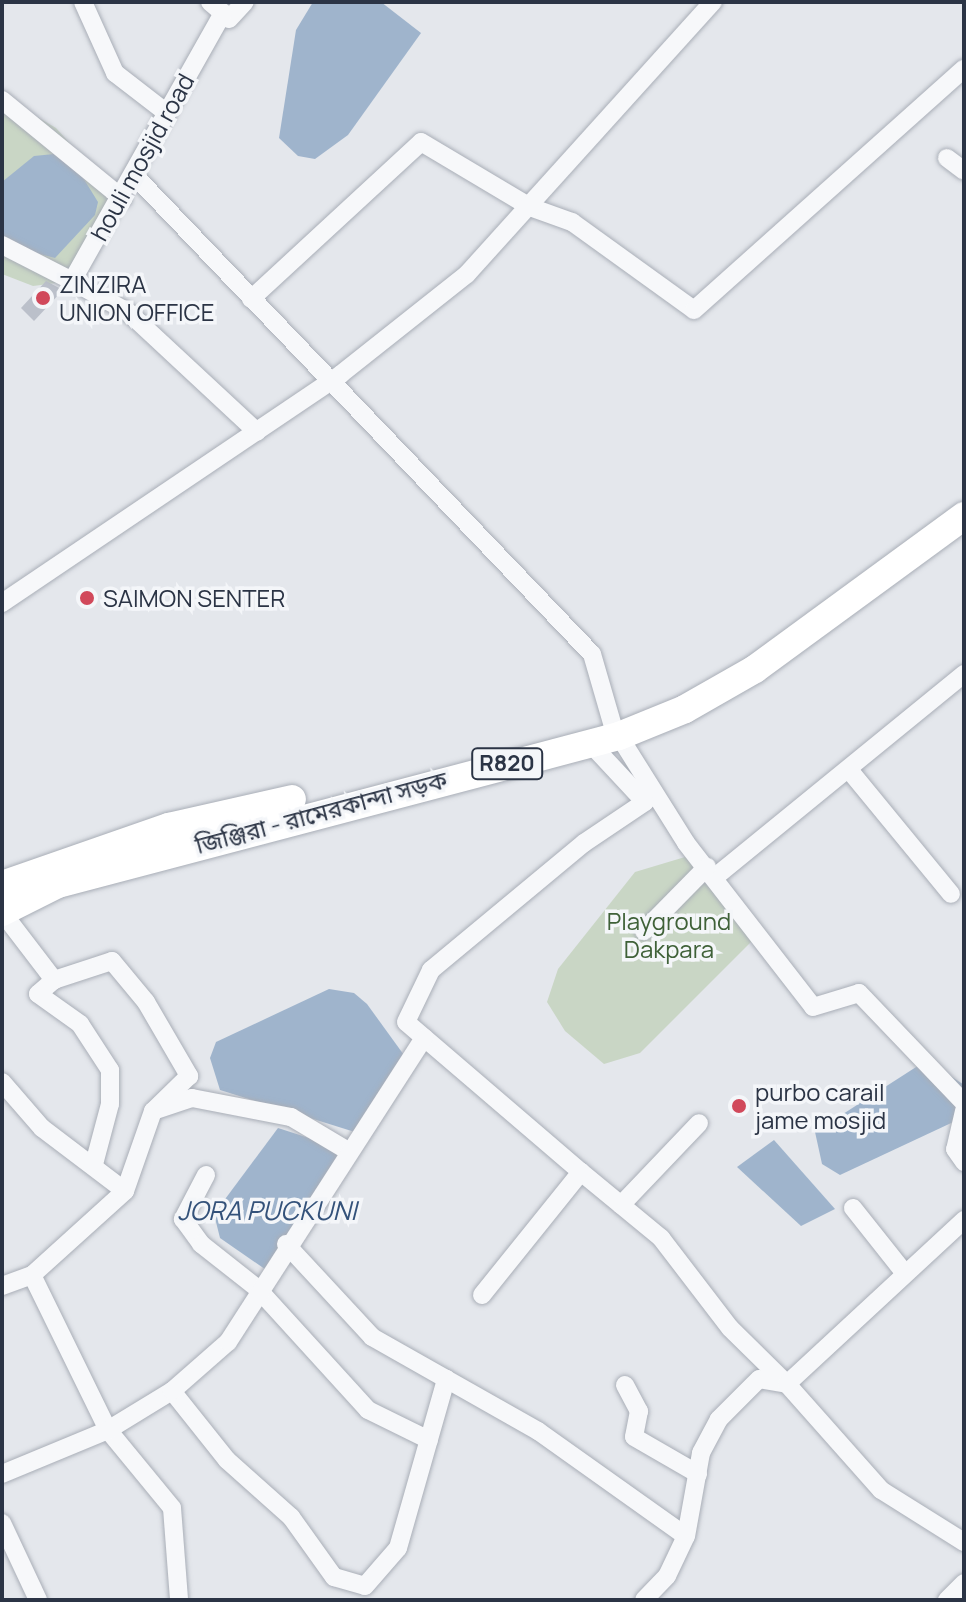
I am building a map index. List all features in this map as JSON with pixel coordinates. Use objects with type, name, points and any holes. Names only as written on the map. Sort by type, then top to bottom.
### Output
[{"type":"main road","name":"জিঞ্জিরা - রামেরকান্দা সড়ক","points":[[2,885],[169,827],[518,754],[590,743],[746,658],[817,599],[964,498]]},
{"type":"main road","name":"জিঞ্জিরা - রামেরকান্দা সড়ক","points":[[2,912],[104,871],[615,729],[755,669],[964,516]]},
{"type":"street","points":[[83,2],[115,73],[167,113]]},
{"type":"street","points":[[216,8],[229,19],[245,2]]},
{"type":"street","points":[[2,603],[329,382],[467,274],[713,2]]},
{"type":"street","name":"houli mosjid road","points":[[72,281],[123,199],[202,45],[216,8]]},
{"type":"street","points":[[251,299],[421,142],[530,207],[572,222],[694,310],[964,69]]},
{"type":"street","points":[[2,100],[123,199]]},
{"type":"street","points":[[947,158],[964,171]]},
{"type":"street","points":[[135,176],[592,654],[615,729],[711,872],[813,1007],[859,993],[964,1103]]},
{"type":"street","points":[[2,268],[8,249],[72,281],[139,321],[257,432]]},
{"type":"street","points":[[644,931],[711,872],[850,771],[964,674]]},
{"type":"street","points":[[590,743],[645,802],[584,843],[431,970],[406,1022],[661,1238],[688,1280],[787,1384],[881,1490],[964,1542]]},
{"type":"street","points":[[850,771],[951,894]]},
{"type":"street","points":[[2,912],[54,980]]},
{"type":"street","points":[[2,1286],[32,1275],[125,1191],[153,1111],[189,1076],[146,1002],[112,961],[54,980],[38,994],[80,1024],[110,1070],[110,1104],[94,1164]]},
{"type":"street","points":[[2,1474],[108,1430],[172,1391],[228,1342],[257,1288],[424,1038]]},
{"type":"street","points":[[2,1082],[42,1128],[94,1164],[125,1191]]},
{"type":"street","points":[[153,1111],[192,1098],[291,1117],[348,1151]]},
{"type":"street","points":[[964,1111],[955,1149],[964,1162]]},
{"type":"street","points":[[621,1205],[699,1123]]},
{"type":"street","points":[[482,1295],[581,1172]]},
{"type":"street","points":[[206,1175],[183,1219],[201,1244],[257,1288],[368,1410],[429,1440]]},
{"type":"street","points":[[853,1208],[903,1271]]},
{"type":"street","points":[[787,1384],[903,1271],[964,1220]]},
{"type":"street","points":[[286,1244],[372,1337],[538,1431],[686,1536]]},
{"type":"street","points":[[32,1275],[108,1430],[172,1508],[179,1600]]},
{"type":"street","points":[[172,1391],[235,1468],[291,1517],[334,1577],[365,1586],[398,1548],[446,1379]]},
{"type":"street","points":[[640,1599],[667,1576],[686,1536],[698,1474],[719,1419],[759,1379],[787,1384]]},
{"type":"street","points":[[625,1385],[639,1411],[634,1437],[698,1474]]},
{"type":"street","points":[[2,1523],[38,1600]]},
{"type":"street","points":[[947,1600],[964,1583]]},
{"type":"green space","points":[[12,102],[56,128],[111,189],[115,204],[72,281],[33,286],[2,274],[2,106]]},
{"type":"green space","name":"Playground Dakpara","points":[[685,857],[759,934],[640,1053],[604,1064],[565,1031],[547,1002],[558,969],[635,872]]},
{"type":"water","points":[[313,2],[381,2],[421,33],[348,135],[315,159],[298,156],[279,138],[296,30]]},
{"type":"water","points":[[54,154],[77,168],[98,202],[95,215],[55,258],[2,244],[2,182],[34,156]]},
{"type":"water","points":[[329,989],[354,993],[367,1004],[409,1062],[358,1133],[220,1090],[210,1058],[216,1042]]},
{"type":"water","points":[[927,1060],[964,1085],[964,1117],[840,1175],[822,1164],[815,1132]]},
{"type":"water","name":"JORA PUCKUNI","points":[[278,1128],[340,1148],[333,1189],[272,1274],[220,1238],[214,1214]]},
{"type":"water","points":[[774,1140],[835,1209],[801,1226],[737,1167]]},
{"type":"building","name":"ZINZIRA UNION OFFICE","points":[[46,281],[63,290],[34,321],[21,308]]},
{"type":"place","name":"ZINZIRA UNION OFFICE","points":[[43,298]]},
{"type":"place","name":"SAIMON SENTER","points":[[87,598]]},
{"type":"place","name":"purbo carail jame mosjid","points":[[739,1106]]}]
